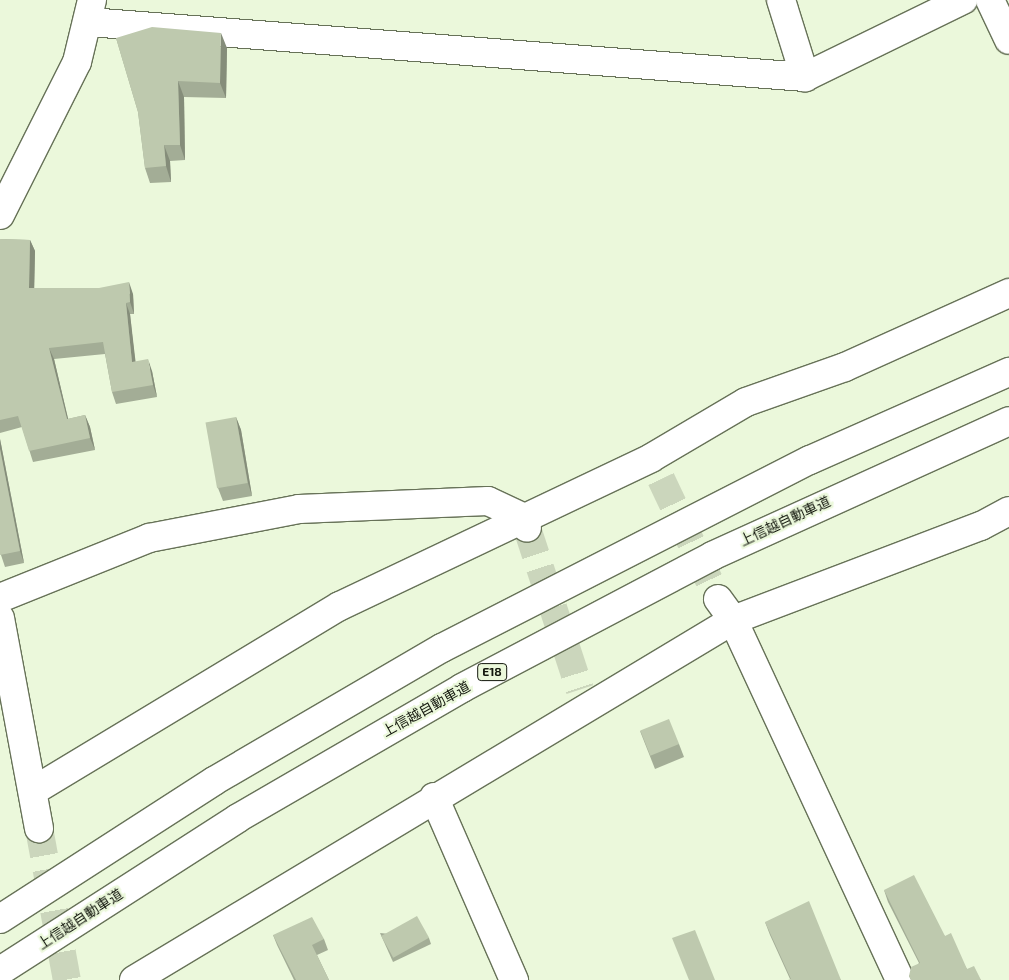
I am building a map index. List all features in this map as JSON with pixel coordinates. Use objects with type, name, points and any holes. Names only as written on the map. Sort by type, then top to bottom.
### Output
[{"type":"main road","points":[[780,0],[806,77]]},
{"type":"main road","points":[[0,215],[49,124],[91,11],[806,77],[963,0]]},
{"type":"main road","points":[[990,0],[1009,40]]},
{"type":"main road","points":[[33,791],[340,606],[526,523],[656,468],[746,402],[845,367],[1009,293]]},
{"type":"main road","points":[[0,918],[214,781],[442,648],[810,460],[1009,372]]},
{"type":"main road","name":"上信越自動車道","points":[[0,971],[238,818],[479,679],[712,556],[1009,420]]},
{"type":"main road","points":[[0,598],[148,538],[298,509],[488,501],[526,523]]},
{"type":"main road","points":[[134,980],[434,797],[583,698],[726,609],[981,526],[1009,511]]},
{"type":"main road","points":[[726,609],[900,980]]},
{"type":"main road","points":[[0,618],[40,828]]},
{"type":"main road","points":[[434,797],[514,980]]},
{"type":"building","points":[[152,27],[221,33],[220,83],[178,81],[180,145],[164,145],[166,166],[145,168],[138,112],[116,38]]},
{"type":"building","points":[[0,239],[30,240],[29,288],[99,288],[129,282],[130,302],[126,303],[132,362],[148,359],[153,385],[112,392],[103,342],[49,348],[67,419],[85,415],[90,438],[29,451],[18,416],[0,420]]},
{"type":"building","points":[[236,417],[248,483],[217,488],[205,422]]},
{"type":"building","points":[[0,449],[20,551],[0,555]]},
{"type":"building","points":[[669,719],[679,744],[650,756],[640,731]]},
{"type":"building","points":[[914,875],[945,936],[951,933],[967,969],[974,966],[981,980],[911,980],[909,976],[911,967],[920,963],[884,890]]},
{"type":"building","points":[[809,901],[841,980],[788,980],[791,979],[765,922]]},
{"type":"building","points":[[417,916],[429,938],[393,958],[381,936]]},
{"type":"building","points":[[312,917],[324,939],[312,945],[329,980],[296,980],[273,935]]},
{"type":"building","points":[[695,930],[715,980],[689,980],[672,938]]},
{"type":"tunnel","points":[[661,479],[718,599]]},
{"type":"tunnel","points":[[527,528],[580,690]]},
{"type":"tunnel","points":[[39,828],[67,980]]}]
